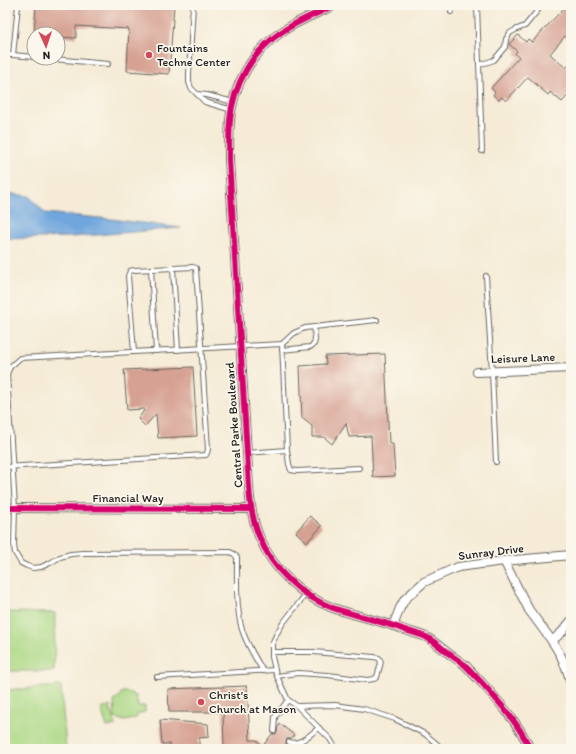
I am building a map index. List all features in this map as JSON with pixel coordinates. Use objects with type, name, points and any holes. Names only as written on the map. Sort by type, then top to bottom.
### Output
[{"type":"street","name":"Central Parke Boulevard","points":[[333,5],[297,22],[282,31],[260,50],[241,80],[232,106],[229,131],[229,160],[246,453],[251,509],[258,535],[265,549],[283,573],[294,584],[306,594],[333,608],[426,637],[466,666],[498,701],[524,737],[530,749]]},
{"type":"street","name":"Leisure Lane","points":[[477,372],[571,368]]},
{"type":"street","name":"Financial Way","points":[[5,508],[251,509]]},
{"type":"street","name":"Sunray Drive","points":[[394,626],[400,608],[405,599],[424,582],[458,567],[571,555]]},
{"type":"street","points":[[504,561],[529,610],[561,656],[571,684]]},
{"type":"street","points":[[552,641],[571,621]]},
{"type":"lane","points":[[13,55],[18,5]]},
{"type":"lane","points":[[193,5],[189,82],[191,88],[205,102],[232,106]]},
{"type":"lane","points":[[451,12],[455,5]]},
{"type":"lane","points":[[477,5],[482,151]]},
{"type":"lane","points":[[479,65],[494,60],[505,47],[506,39],[510,33],[525,26],[542,5]]},
{"type":"lane","points":[[5,55],[26,56]]},
{"type":"lane","points":[[66,60],[108,64]]},
{"type":"lane","points":[[197,94],[207,95],[232,106]]},
{"type":"lane","points":[[174,268],[178,350]]},
{"type":"lane","points":[[5,467],[206,455],[208,449],[196,268],[130,271],[128,276],[134,352]]},
{"type":"lane","points":[[151,269],[156,351]]},
{"type":"lane","points":[[486,276],[496,462]]},
{"type":"lane","points":[[263,671],[247,644],[241,627],[238,611],[237,557],[230,552],[82,553],[60,557],[50,564],[40,567],[33,568],[21,563],[14,545],[15,508],[6,374],[10,367],[20,358],[282,344],[294,333],[305,328],[377,320]]},
{"type":"lane","points":[[282,350],[310,347],[314,344],[315,340],[314,327]]},
{"type":"lane","points":[[282,344],[287,450],[291,470],[360,468]]},
{"type":"lane","points":[[246,453],[287,450]]},
{"type":"lane","points":[[306,594],[277,633],[272,644],[272,657],[277,676],[288,700],[297,706],[330,739],[336,749]]},
{"type":"lane","points":[[272,652],[313,652],[374,657],[380,658],[381,662],[377,677],[367,680],[298,673],[277,676]]},
{"type":"lane","points":[[157,677],[276,670]]},
{"type":"lane","points":[[274,731],[275,717],[288,700]]},
{"type":"lane","points":[[297,706],[335,705],[364,710],[395,719],[425,734],[443,749]]},
{"type":"lane","points":[[289,742],[293,743],[301,741],[318,728]]},
{"type":"green space","points":[[5,612],[55,613],[54,671],[5,671]]},
{"type":"green space","points":[[61,686],[66,749],[5,749],[5,690]]},
{"type":"green space","points":[[122,692],[128,692],[136,696],[138,706],[145,706],[145,712],[138,714],[136,718],[125,721],[115,718],[114,701]]},
{"type":"green space","points":[[110,706],[116,725],[107,727],[101,709]]},
{"type":"water","points":[[5,193],[29,196],[45,213],[111,219],[181,228],[72,237],[5,239]]},
{"type":"building","name":"Fountains Techne Center","points":[[36,5],[174,5],[169,74],[127,71],[129,29],[76,26],[76,38],[66,37],[66,26],[35,26]]},
{"type":"building","points":[[564,8],[571,15],[571,41],[565,36],[550,54],[566,68],[571,62],[571,92],[562,102],[550,92],[548,95],[528,77],[506,101],[502,97],[499,100],[493,95],[495,92],[491,88],[519,57],[515,54],[517,51],[509,44],[518,35],[526,42],[528,39],[532,42]]},
{"type":"building","points":[[385,354],[389,444],[393,444],[395,476],[373,477],[371,436],[349,437],[346,423],[332,444],[324,437],[312,437],[312,426],[302,418],[300,366],[326,364],[325,356]]},
{"type":"building","points":[[193,367],[197,436],[158,438],[156,414],[145,426],[138,419],[145,409],[127,410],[124,370]]},
{"type":"building","points":[[310,516],[322,526],[307,542],[296,532]]},
{"type":"building","points":[[247,686],[250,740],[257,740],[262,747],[272,734],[277,733],[280,724],[294,735],[291,739],[287,739],[286,744],[282,749],[224,749],[223,712],[169,712],[168,689]]},
{"type":"building","points":[[160,720],[208,724],[209,737],[199,738],[199,749],[171,749],[170,744],[162,744]]},
{"type":"cycle path","points":[[335,5],[289,27],[262,48],[240,81],[235,94],[230,120],[229,160],[249,484],[255,526],[272,559],[280,570],[299,589],[321,603],[333,608],[389,624],[426,637],[465,665],[509,714],[526,740],[530,749]]},
{"type":"cycle path","points":[[5,508],[251,509]]},
{"type":"place","name":"Fountains Techne Center","points":[[149,55]]},
{"type":"place","name":"Christ’s Church at Mason","points":[[201,702]]}]
